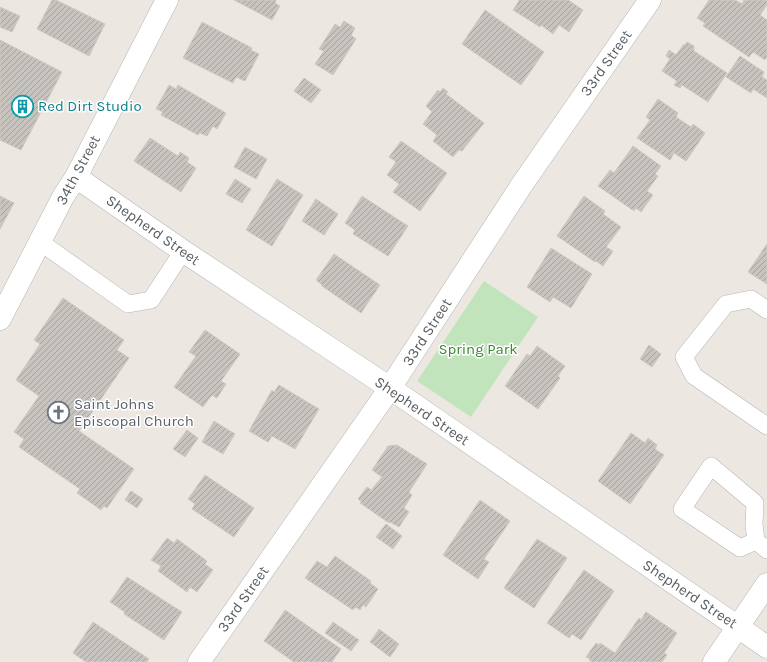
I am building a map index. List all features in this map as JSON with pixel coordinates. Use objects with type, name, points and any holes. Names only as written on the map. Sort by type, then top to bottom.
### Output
[{"type":"street","name":"34th Street","points":[[0,319],[63,197],[76,177],[167,0]]},
{"type":"street","name":"33rd Street","points":[[199,662],[390,388],[521,186],[650,0]]},
{"type":"street","name":"Shepherd Street","points":[[76,177],[183,251],[390,388],[767,647]]},
{"type":"street","points":[[714,662],[767,584]]},
{"type":"lane","points":[[40,242],[128,304],[151,300],[183,251]]},
{"type":"lane","points":[[767,310],[751,299],[726,304],[684,357],[694,376],[767,426]]},
{"type":"lane","points":[[711,466],[755,503],[754,524],[761,545],[740,548],[682,509],[711,466]]},
{"type":"green space","name":"Spring Park","points":[[484,281],[538,317],[471,417],[417,381]]},
{"type":"building","points":[[52,0],[56,0],[105,24],[89,56],[37,29]]},
{"type":"building","points":[[234,0],[276,0],[275,3],[280,6],[272,20]]},
{"type":"building","points":[[518,0],[568,0],[583,10],[569,32],[559,25],[553,34],[541,25],[540,27],[513,10],[519,1]]},
{"type":"building","points":[[709,0],[735,0],[742,4],[744,0],[767,0],[767,5],[760,15],[767,20],[767,57],[765,60],[753,52],[749,57],[703,26],[705,23],[697,18]]},
{"type":"building","points":[[0,7],[20,16],[12,32],[0,27]]},
{"type":"building","points":[[485,10],[544,52],[521,85],[462,44]]},
{"type":"building","points":[[344,21],[355,28],[351,35],[356,39],[333,75],[315,64],[324,51],[319,49],[335,24],[340,27]]},
{"type":"building","points":[[202,22],[252,48],[251,50],[259,54],[245,81],[236,77],[233,83],[183,58]]},
{"type":"building","name":"Red Dirt Studio","points":[[0,40],[62,72],[21,150],[0,140]]},
{"type":"building","points":[[687,42],[694,46],[694,51],[727,73],[708,102],[682,85],[680,88],[674,85],[677,81],[662,71],[670,59],[666,56],[669,50],[676,55]]},
{"type":"building","points":[[740,56],[764,72],[762,77],[767,80],[767,98],[753,89],[751,93],[726,77]]},
{"type":"building","points":[[304,78],[321,90],[311,103],[294,91]]},
{"type":"building","points":[[169,85],[176,89],[178,85],[226,113],[217,129],[213,126],[207,136],[200,133],[198,135],[161,115],[163,112],[156,109]]},
{"type":"building","points":[[443,88],[448,92],[446,94],[484,123],[462,151],[459,150],[453,157],[433,141],[437,135],[423,124],[432,112],[426,106],[438,90],[440,92]]},
{"type":"building","points":[[658,99],[678,113],[676,117],[691,127],[693,124],[705,133],[686,161],[674,153],[670,160],[637,138],[650,120],[646,117]]},
{"type":"building","points":[[150,138],[178,156],[180,152],[189,158],[187,162],[196,168],[181,192],[134,161]]},
{"type":"building","points":[[401,141],[447,173],[420,211],[393,192],[399,184],[387,175],[396,162],[389,157]]},
{"type":"building","points":[[633,146],[661,166],[655,174],[658,176],[647,191],[653,195],[641,212],[636,208],[634,211],[598,186],[610,170],[614,173]]},
{"type":"building","points":[[245,147],[267,159],[256,179],[234,167]]},
{"type":"building","points":[[235,179],[251,189],[242,203],[226,194]]},
{"type":"building","points":[[277,179],[303,195],[272,246],[246,230]]},
{"type":"building","points":[[0,196],[14,203],[0,229]]},
{"type":"building","points":[[362,196],[408,226],[388,256],[353,234],[355,230],[345,223]]},
{"type":"building","points":[[584,196],[605,211],[603,214],[621,227],[606,247],[613,251],[603,266],[557,236]]},
{"type":"building","points":[[316,199],[338,214],[324,235],[302,221]]},
{"type":"building","points":[[767,244],[767,284],[748,272]]},
{"type":"building","points":[[551,248],[592,274],[571,308],[553,297],[550,302],[527,287]]},
{"type":"building","points":[[334,254],[380,285],[361,313],[322,286],[316,280]]},
{"type":"building","name":"Saint Johns Episcopal Church","points":[[63,298],[124,340],[117,350],[129,358],[79,431],[134,469],[107,508],[104,506],[101,510],[77,493],[80,489],[19,447],[24,439],[14,432],[39,396],[16,380],[40,344],[34,340]]},
{"type":"building","points":[[205,330],[240,354],[221,381],[226,384],[217,398],[212,395],[203,407],[174,387],[196,356],[189,352]]},
{"type":"building","points":[[649,345],[661,354],[652,367],[640,359]]},
{"type":"building","points":[[537,346],[565,366],[558,376],[560,378],[538,409],[505,386],[527,354],[530,356]]},
{"type":"building","points":[[279,385],[319,409],[295,449],[272,436],[268,442],[249,431],[272,390],[274,392]]},
{"type":"building","points":[[214,421],[235,434],[223,454],[202,442]]},
{"type":"building","points":[[187,430],[198,438],[185,457],[173,449]]},
{"type":"building","points":[[631,433],[645,443],[648,438],[657,445],[655,449],[664,455],[630,504],[598,481]]},
{"type":"building","points":[[397,445],[427,464],[409,492],[412,495],[404,508],[409,512],[399,527],[390,522],[389,523],[360,503],[362,502],[358,499],[367,487],[373,491],[372,489],[382,477],[372,470],[388,446]]},
{"type":"building","points":[[205,475],[254,508],[234,537],[192,509],[195,504],[188,499]]},
{"type":"building","points":[[131,491],[143,499],[137,508],[125,500]]},
{"type":"building","points":[[480,500],[510,521],[484,559],[489,562],[478,579],[443,555]]},
{"type":"building","points":[[386,524],[402,536],[393,549],[376,537]]},
{"type":"building","points":[[167,538],[174,543],[177,539],[207,561],[205,564],[213,570],[197,592],[190,587],[187,592],[158,571],[161,566],[151,560]]},
{"type":"building","points":[[537,539],[567,558],[534,608],[504,588]]},
{"type":"building","points":[[335,556],[371,581],[370,583],[378,589],[366,607],[363,605],[360,610],[355,607],[353,610],[305,578],[317,561],[327,567]]},
{"type":"building","points":[[584,570],[614,591],[581,640],[572,634],[569,638],[547,623]]},
{"type":"building","points":[[127,577],[182,612],[164,640],[124,614],[125,612],[110,602]]},
{"type":"building","points":[[285,610],[341,649],[332,662],[294,662],[264,641]]},
{"type":"building","points":[[646,612],[677,633],[664,653],[667,655],[662,662],[592,662],[586,657],[596,643],[599,645],[600,643],[615,653],[639,618],[641,620]]},
{"type":"building","points":[[93,622],[149,659],[147,662],[86,662],[73,653]]},
{"type":"building","points":[[333,622],[359,640],[351,651],[325,633]]},
{"type":"building","points":[[379,629],[399,644],[390,657],[370,642]]},
{"type":"place","name":"Red Dirt Studio","points":[[22,106]]},
{"type":"place","name":"Saint Johns Episcopal Church","points":[[59,413]]}]
